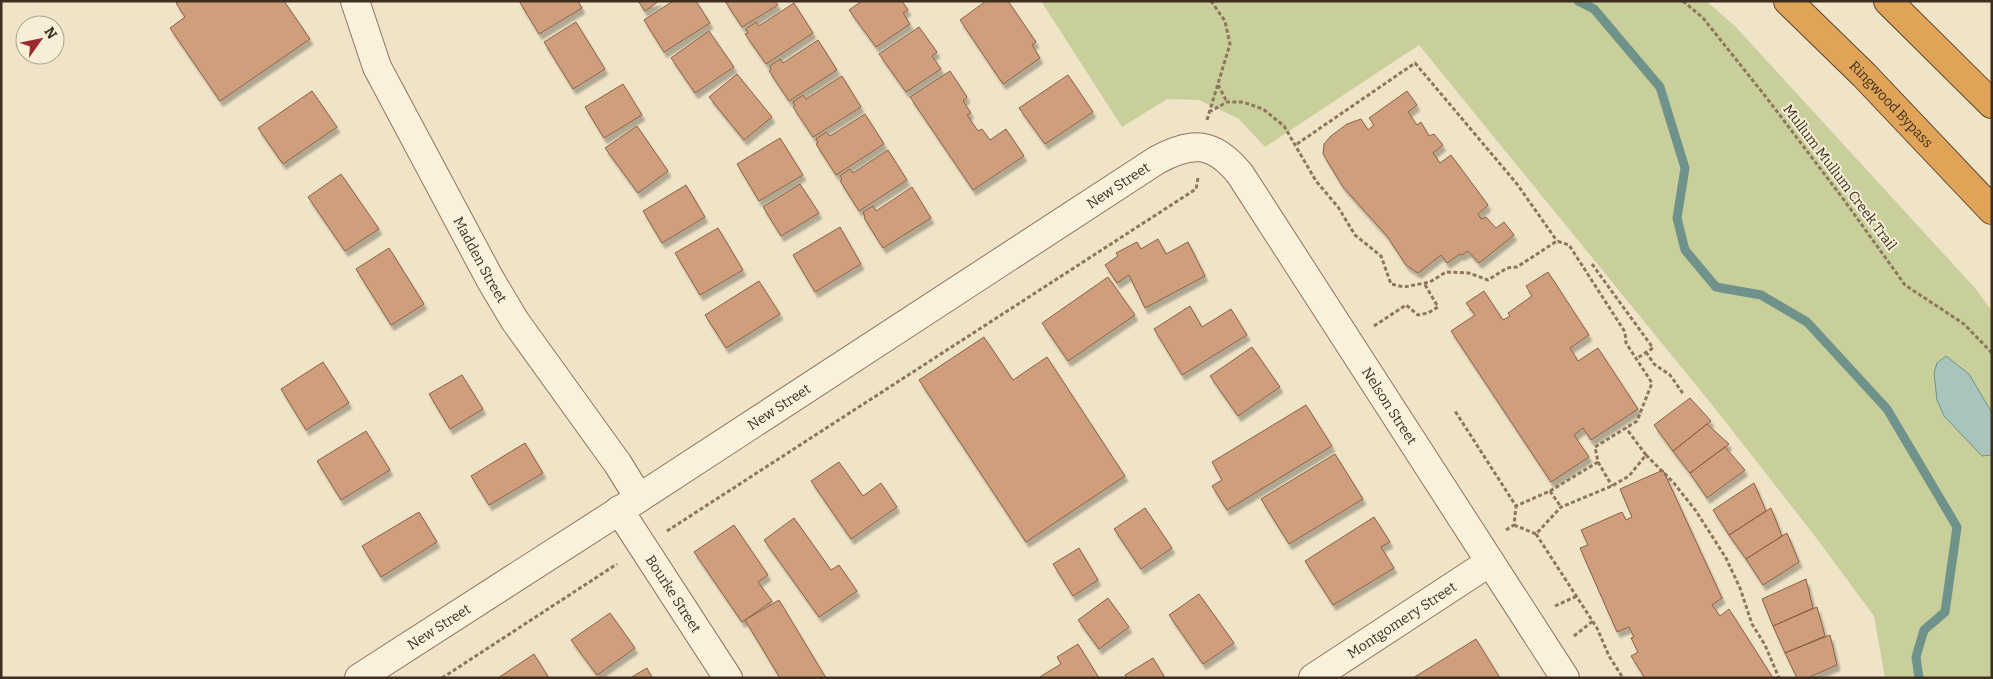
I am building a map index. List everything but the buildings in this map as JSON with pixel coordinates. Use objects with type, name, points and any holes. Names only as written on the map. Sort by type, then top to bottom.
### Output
[{"type":"highway","name":"Ringwood Bypass","points":[[1788,1],[1864,75],[1992,210]]},
{"type":"highway","points":[[1888,1],[1992,104]]},
{"type":"street","name":"Madden Street","points":[[355,1],[377,67],[490,280],[515,320],[618,464],[629,504]]},
{"type":"street","name":"New Street","points":[[359,678],[1156,160],[1181,148],[1202,147]]},
{"type":"street","name":"Nelson Street","points":[[1202,147],[1216,151],[1228,159],[1240,174],[1565,678]]},
{"type":"street","name":"Bourke Street","points":[[629,504],[728,678]]},
{"type":"street","name":"Montgomery Street","points":[[1313,678],[1490,562]]},
{"type":"path","points":[[1202,147],[1203,130],[1230,44],[1225,21],[1211,1]]},
{"type":"path","name":"Mullum Mullum Creek Trail","points":[[1683,1],[1703,18],[1766,97],[1905,285],[1964,324],[1992,353]]},
{"type":"path","points":[[1296,144],[1415,63],[1517,184],[1556,241],[1569,245],[1625,332],[1626,343],[1652,383],[1637,421],[1595,448],[1598,462],[1612,486]]},
{"type":"path","points":[[1218,85],[1227,102]]},
{"type":"path","points":[[1209,112],[1227,102],[1244,102],[1264,109],[1284,126],[1316,181],[1338,207],[1355,235],[1381,256],[1391,284],[1404,287],[1430,282],[1446,272],[1469,273],[1488,280],[1507,268],[1517,267],[1556,241]]},
{"type":"path","points":[[667,531],[1196,189],[1199,174]]},
{"type":"path","points":[[1592,264],[1653,348],[1636,359]]},
{"type":"path","points":[[1374,326],[1406,305],[1418,315],[1428,313],[1438,307],[1424,283]]},
{"type":"path","points":[[1646,352],[1654,364],[1670,375],[1684,395]]},
{"type":"path","points":[[1455,411],[1516,506],[1514,525]]},
{"type":"path","points":[[1626,428],[1646,456],[1673,482],[1696,511],[1726,558],[1740,588],[1752,624],[1765,645],[1779,678]]},
{"type":"path","points":[[1536,534],[1562,507],[1612,486],[1629,476],[1646,456]]},
{"type":"path","points":[[1516,506],[1550,491],[1598,462]]},
{"type":"path","points":[[1550,491],[1562,507]]},
{"type":"path","points":[[1506,530],[1514,525]]},
{"type":"path","points":[[1514,525],[1536,534],[1593,621],[1609,656],[1623,678]]},
{"type":"path","points":[[442,678],[617,564]]},
{"type":"path","points":[[1555,606],[1576,596]]},
{"type":"path","points":[[1574,636],[1593,621]]},
{"type":"green space","points":[[1041,1],[1706,1],[1735,26],[1975,288],[1992,311],[1992,678],[1885,678],[1874,616],[1814,535],[1713,406],[1419,45],[1265,147],[1239,119],[1199,100],[1167,99],[1122,127]]},
{"type":"water","points":[[1946,356],[1969,374],[1992,413],[1992,455],[1982,456],[1944,416],[1937,400],[1934,373],[1937,363]]},
{"type":"waterway","points":[[1578,1],[1594,9],[1660,87],[1685,168],[1677,218],[1685,250],[1716,287],[1761,295],[1807,322],[1887,409],[1957,527],[1945,612],[1924,630],[1916,657],[1919,678]]}]
